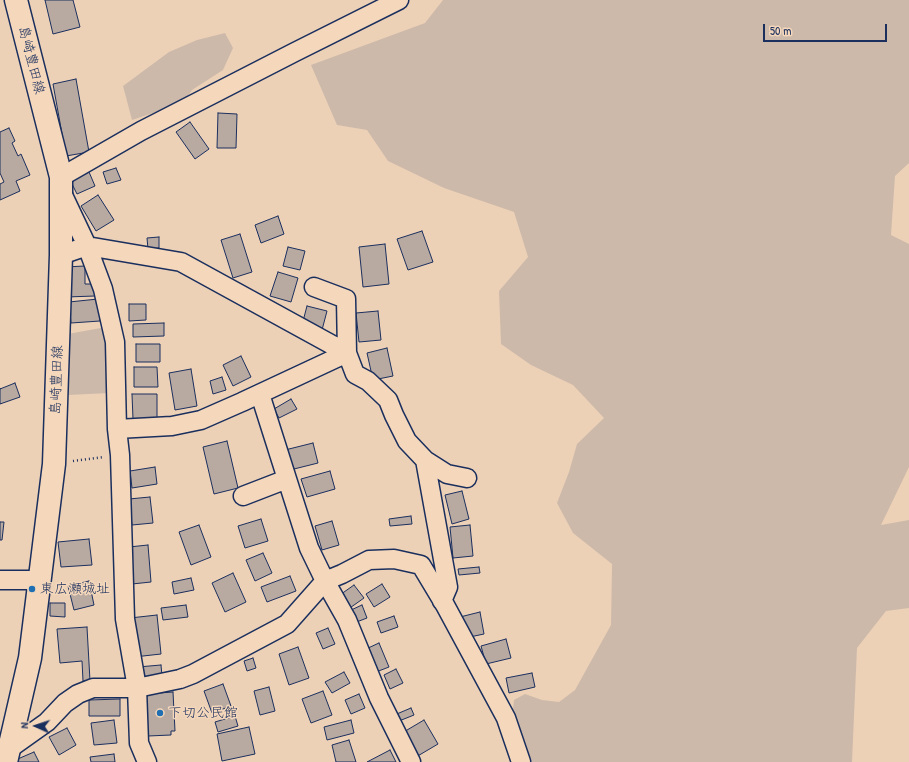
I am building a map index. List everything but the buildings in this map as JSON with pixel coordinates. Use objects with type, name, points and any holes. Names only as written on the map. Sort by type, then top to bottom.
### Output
[{"type":"main road","name":"島崎豊田線","points":[[8,756],[30,658],[54,464],[61,255],[61,184],[16,0]]},
{"type":"street","points":[[146,762],[139,743],[137,688],[125,619],[115,342],[103,289],[61,184],[141,131],[399,0]]},
{"type":"street","points":[[61,255],[87,246],[181,262],[347,353]]},
{"type":"street","points":[[314,287],[346,299],[347,353],[355,374],[368,381],[388,400],[407,442],[425,460],[447,474],[467,478]]},
{"type":"street","points":[[117,428],[172,426],[201,420],[347,353]]},
{"type":"street","points":[[260,394],[309,548],[325,581],[347,620],[379,698],[410,762]]},
{"type":"street","points":[[425,460],[448,587],[442,601]]},
{"type":"street","points":[[244,496],[287,479]]},
{"type":"street","points":[[8,756],[78,694],[93,688],[137,688],[180,679],[193,674],[287,624],[325,581],[369,560],[394,559],[421,565],[506,718],[521,762]]},
{"type":"street","points":[[0,580],[39,580]]},
{"type":"path","points":[[54,464],[120,455]]},
{"type":"shaded area","points":[[443,0],[909,0],[909,163],[895,176],[891,235],[909,244],[909,467],[881,525],[909,520],[909,608],[886,611],[857,648],[852,762],[522,762],[512,718],[514,700],[525,694],[542,700],[559,702],[575,690],[611,625],[612,564],[573,533],[557,503],[569,472],[577,444],[604,418],[573,385],[531,365],[501,344],[499,291],[528,257],[514,212],[444,188],[388,161],[367,130],[337,125],[311,65],[425,23]]},
{"type":"shaded area","points":[[225,33],[233,48],[223,70],[192,90],[183,103],[132,120],[123,86],[169,52],[197,40]]},
{"type":"shaded area","points":[[106,327],[110,393],[68,395],[68,334]]},
{"type":"place","name":"東広瀬城址","points":[[32,589]]},
{"type":"place","name":"下切公民館","points":[[160,713]]}]
